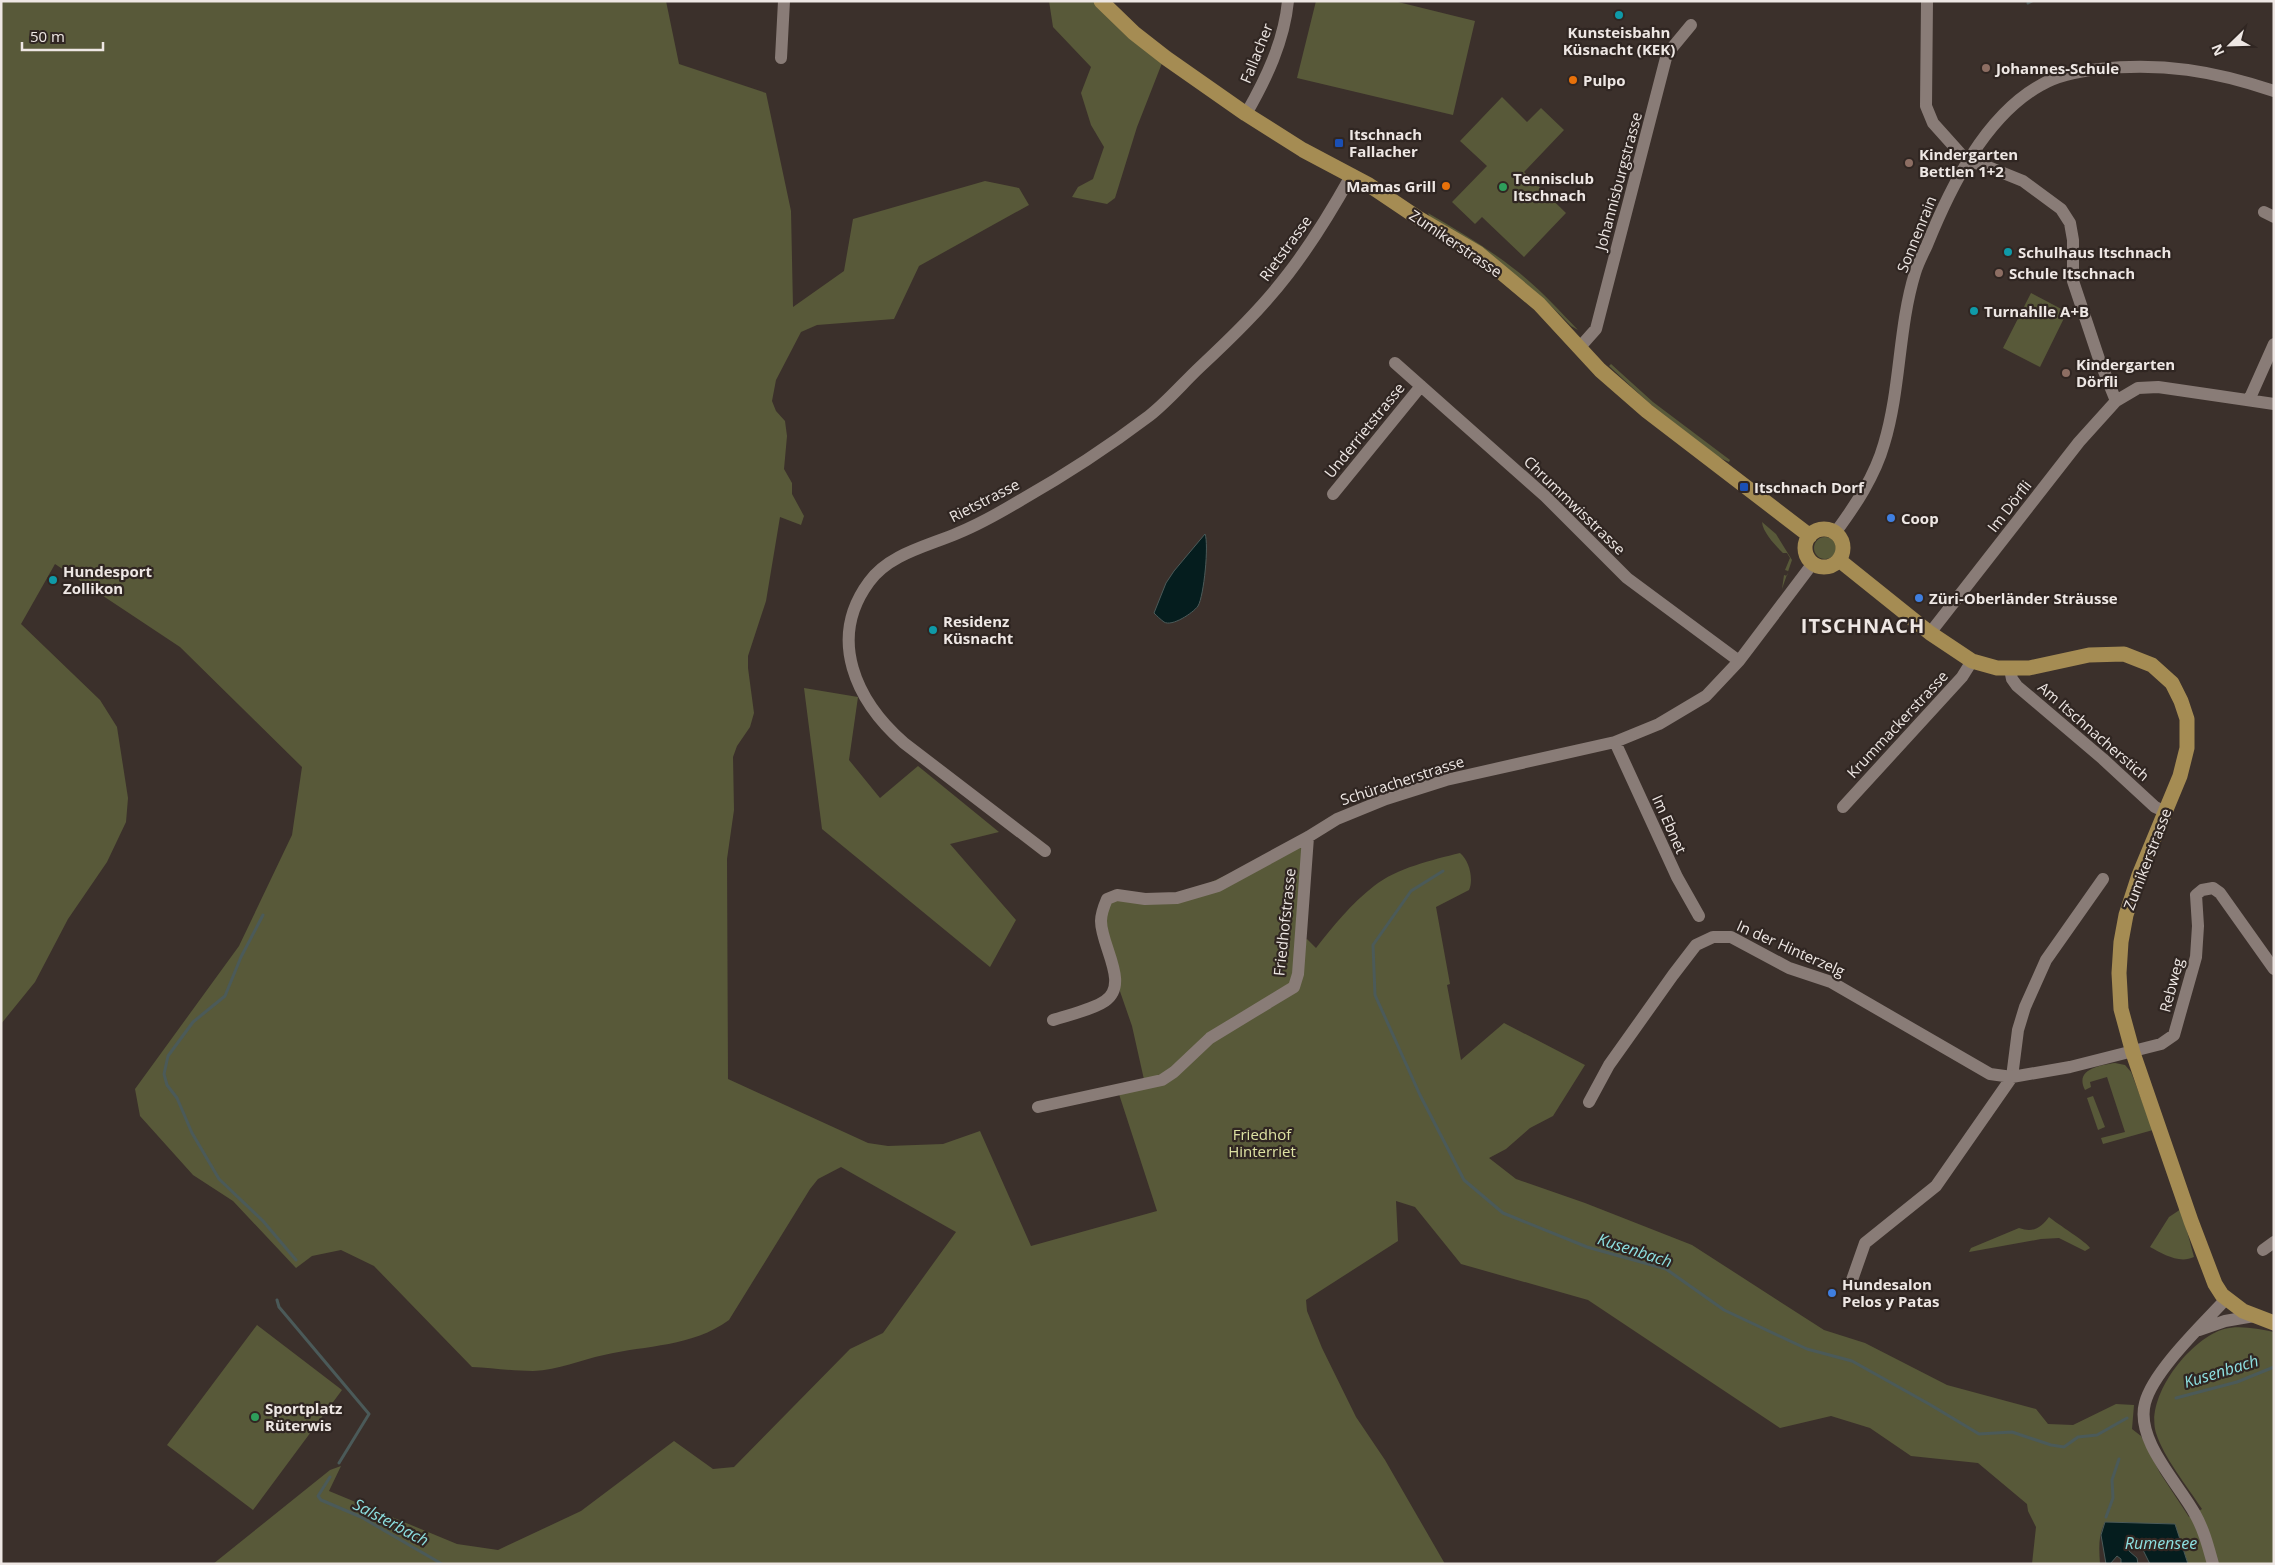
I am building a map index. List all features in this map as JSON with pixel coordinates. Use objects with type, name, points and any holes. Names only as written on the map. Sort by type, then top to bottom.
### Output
[{"type":"main road","name":"Zumikerstrasse","points":[[1101,1],[1134,33],[1166,58],[1246,114],[1369,185],[1418,218],[1478,253],[1539,304],[1600,370],[1647,411],[1810,536]]},
{"type":"main road","points":[[1822,529],[1835,533],[1840,538],[1843,546],[1839,560],[1826,566],[1813,563],[1806,550],[1810,536],[1822,529]]},
{"type":"main road","name":"Zumikerstrasse","points":[[1839,560],[1930,633],[1972,661],[2010,669],[2047,666],[2089,655],[2124,654],[2138,658],[2163,673],[2172,683],[2187,719],[2188,737],[2184,762],[2131,896],[2121,942],[2120,998],[2133,1053],[2209,1270],[2218,1290],[2226,1299]]},
{"type":"main road","points":[[2226,1299],[2243,1312],[2274,1323]]},
{"type":"street","points":[[781,58],[784,1]]},
{"type":"street","name":"Fallacher","points":[[1246,114],[1279,46],[1286,21],[1288,1]]},
{"type":"street","points":[[1927,1],[1926,106],[1934,122],[1968,162],[1981,164],[2023,181],[2061,209],[2070,223],[2073,240],[2073,281],[2099,359],[2116,401]]},
{"type":"street","name":"Johannisburgstrasse","points":[[1580,347],[1596,329],[1667,54],[1691,25]]},
{"type":"street","name":"Sonnenrain","points":[[1835,533],[1870,480],[1881,454],[1892,413],[1901,346],[1916,272],[1942,208],[1968,162],[1997,121],[2016,101],[2042,84],[2079,72],[2142,66],[2170,67],[2221,75],[2274,91]]},
{"type":"street","name":"Rietstrasse","points":[[1045,852],[904,743],[887,728],[871,709],[860,689],[852,667],[850,647],[850,628],[860,597],[869,581],[881,569],[899,557],[960,532],[1020,501],[1083,463],[1151,414],[1279,286],[1306,250],[1351,176]]},
{"type":"street","points":[[2249,400],[2274,344]]},
{"type":"street","name":"Chrummwisstrasse","points":[[1395,363],[1545,496],[1628,578],[1739,661]]},
{"type":"street","name":"Underrietstrasse","points":[[1333,494],[1421,386]]},
{"type":"street","name":"Im Dörfli","points":[[1930,633],[2079,442],[2116,401],[2138,388],[2158,387],[2274,404]]},
{"type":"street","name":"Schüracherstrasse","points":[[1053,1020],[1104,1001],[1113,993],[1116,974],[1106,951],[1101,921],[1107,899],[1116,895],[1145,899],[1177,898],[1218,886],[1337,819],[1386,799],[1446,780],[1616,742],[1659,724],[1706,696],[1739,661],[1813,563]]},
{"type":"street","name":"Krummackerstrasse","points":[[1843,807],[1962,677],[1972,661]]},
{"type":"street","name":"Am Itschnacherstich","points":[[2010,669],[2012,679],[2017,686],[2155,807],[2164,812]]},
{"type":"street","name":"Im Ebnet","points":[[1616,742],[1677,878],[1699,916]]},
{"type":"street","name":"Friedhofstrasse","points":[[1038,1107],[1162,1080],[1174,1072],[1210,1038],[1294,987],[1298,974],[1308,837]]},
{"type":"street","points":[[1852,1280],[1865,1243],[1936,1186],[2012,1077],[2018,1030],[2025,1007],[2046,960],[2103,879]]},
{"type":"street","name":"Rebweg","points":[[2012,1077],[2133,1053],[2162,1044],[2174,1035],[2196,957],[2198,926],[2196,894],[2202,890],[2213,888],[2220,893],[2274,969]]},
{"type":"street","name":"In der Hinterzelg","points":[[1589,1102],[1609,1065],[1673,975],[1696,945],[1713,937],[1731,937],[1789,968],[1830,982],[1990,1074],[2012,1077]]},
{"type":"street","points":[[2263,1250],[2274,1242]]},
{"type":"street","points":[[2213,1564],[2206,1540],[2194,1513],[2154,1451],[2146,1430],[2143,1412],[2145,1400],[2160,1375],[2194,1332],[2226,1299]]},
{"type":"street","points":[[2194,1332],[2213,1324],[2254,1316]]},
{"type":"green space","name":"Friedhof Hinterriet","points":[[1,1],[666,1],[679,64],[766,93],[791,211],[793,307],[844,271],[853,219],[985,181],[1019,188],[1029,205],[919,266],[894,319],[817,325],[801,332],[776,380],[772,401],[776,411],[785,421],[787,436],[784,469],[792,483],[792,494],[804,516],[801,525],[780,517],[766,601],[748,656],[754,713],[750,727],[737,746],[733,757],[734,810],[727,859],[728,1079],[868,1143],[888,1146],[943,1144],[980,1131],[1031,1246],[1157,1211],[1118,1091],[1145,1084],[1132,1026],[1106,951],[1107,899],[1177,898],[1308,837],[1300,944],[1307,939],[1316,948],[1350,907],[1383,880],[1415,865],[1460,853],[1466,860],[1470,870],[1471,881],[1469,890],[1436,907],[1450,984],[1447,985],[1461,1060],[1504,1023],[1585,1065],[1553,1116],[1530,1128],[1506,1149],[1489,1158],[1516,1179],[1585,1203],[1692,1245],[1824,1330],[1865,1343],[1947,1385],[2036,1409],[2048,1424],[2073,1425],[2116,1404],[2134,1405],[2132,1429],[2141,1436],[2160,1473],[2189,1517],[2202,1509],[2170,1462],[2156,1433],[2154,1418],[2157,1403],[2164,1386],[2173,1371],[2185,1357],[2197,1344],[2211,1335],[2224,1329],[2236,1327],[2274,1332],[2274,1564],[2188,1564],[2175,1524],[2105,1522],[2100,1537],[2100,1564],[2032,1564],[2036,1527],[2028,1511],[2027,1504],[1978,1463],[1911,1456],[1870,1428],[1831,1416],[1780,1428],[1588,1300],[1461,1264],[1415,1207],[1396,1201],[1398,1241],[1306,1300],[1307,1311],[1322,1348],[1356,1417],[1385,1460],[1445,1564],[213,1564],[330,1470],[341,1466],[329,1491],[457,1544],[498,1550],[581,1511],[674,1441],[713,1469],[734,1467],[850,1349],[883,1333],[956,1232],[841,1167],[818,1179],[810,1189],[729,1320],[715,1329],[685,1340],[604,1355],[561,1367],[533,1371],[472,1367],[374,1266],[341,1250],[312,1256],[296,1268],[233,1201],[193,1175],[140,1116],[135,1089],[239,946],[292,835],[302,767],[180,647],[55,564],[21,624],[100,700],[117,727],[128,798],[126,822],[107,862],[68,919],[35,982],[1,1024]]},
{"type":"green space","points":[[1049,1],[1101,1],[1164,58],[1137,127],[1115,198],[1107,204],[1072,197],[1078,187],[1093,179],[1104,147],[1091,125],[1081,93],[1091,67],[1053,27]]},
{"type":"green space","points":[[1316,1],[1394,1],[1475,21],[1453,115],[1297,78]]},
{"type":"green space","name":"Tennisclub Itschnach","points":[[1502,97],[1527,122],[1541,108],[1564,130],[1524,172],[1566,213],[1524,257],[1482,217],[1475,224],[1452,202],[1487,166],[1460,141]]},
{"type":"green space","points":[[1428,213],[1461,232],[1522,275],[1555,305],[1578,330],[1571,326],[1521,280],[1468,241],[1430,217]]},
{"type":"green space","points":[[2031,293],[2067,312],[2040,367],[2003,348]]},
{"type":"green space","points":[[1611,364],[1653,402],[1730,460],[1729,462],[1718,457],[1649,403],[1609,366]]},
{"type":"green space","points":[[1762,522],[1776,534],[1792,560],[1788,572],[1785,570],[1790,558],[1787,553],[1783,553],[1770,539]]},
{"type":"green space","points":[[1825,537],[1833,540],[1836,548],[1833,556],[1825,559],[1817,556],[1814,548],[1817,540]]},
{"type":"green space","points":[[1784,575],[1787,576],[1782,589]]},
{"type":"green space","points":[[804,688],[858,697],[849,760],[880,798],[918,766],[999,832],[950,844],[1016,920],[990,967],[822,829]]},
{"type":"green space","points":[[2115,1063],[2125,1065],[2131,1072],[2153,1130],[2103,1144],[2101,1138],[2125,1132],[2107,1077],[2090,1082],[2091,1087],[2085,1090],[2083,1077],[2091,1069]]},
{"type":"green space","points":[[2093,1096],[2105,1127],[2098,1130],[2087,1098]]},
{"type":"green space","points":[[2181,1209],[2194,1257],[2188,1259],[2177,1259],[2150,1247],[2169,1217]]},
{"type":"green space","points":[[2049,1217],[2090,1248],[2085,1251],[2059,1238],[2041,1239],[1969,1252],[1971,1248],[2019,1228],[2033,1230],[2043,1224]]},
{"type":"green space","name":"Sportplatz Rüterwis","points":[[257,1325],[342,1390],[253,1510],[167,1445]]},
{"type":"water","points":[[1205,534],[1205,570],[1198,606],[1177,621],[1172,623],[1164,622],[1154,613],[1166,583]]},
{"type":"water","name":"Rumensee","points":[[2105,1522],[2175,1524],[2188,1564],[2150,1564],[2142,1548],[2136,1542],[2128,1542],[2129,1551],[2137,1558],[2138,1564],[2121,1564],[2121,1559],[2117,1556],[2110,1564],[2106,1564],[2101,1535]]},
{"type":"waterway","points":[[2028,3],[2032,1]]},
{"type":"waterway","name":"Kusenbach","points":[[1443,871],[1411,891],[1373,945],[1375,995],[1420,1095],[1464,1180],[1503,1213],[1587,1247],[1666,1269],[1724,1310],[1807,1349],[1852,1361],[1979,1434],[2012,1432],[2051,1445],[2064,1447],[2078,1437],[2097,1435],[2127,1418]]},
{"type":"waterway","points":[[263,915],[241,957],[225,996],[193,1022],[168,1056],[164,1074],[167,1085],[177,1098],[192,1133],[219,1179],[263,1221],[296,1260]]},
{"type":"waterway","points":[[277,1300],[279,1307],[369,1414],[339,1463]]},
{"type":"waterway","name":"Kusenbach","points":[[2176,1398],[2237,1382],[2274,1367]]},
{"type":"waterway","points":[[2106,1517],[2113,1498],[2112,1480],[2119,1459]]},
{"type":"waterway","name":"Salsterbach","points":[[330,1477],[318,1496],[321,1500],[361,1517],[442,1564]]},
{"type":"place","name":"Kunsteisbahn Küsnacht (KEK)","points":[[1619,15]]},
{"type":"place","name":"Johannes-Schule","points":[[1986,68]]},
{"type":"place","name":"Pulpo","points":[[1573,80]]},
{"type":"place","name":"Itschnach Fallacher","points":[[1339,143]]},
{"type":"place","name":"Kindergarten Bettlen 1+2","points":[[1909,163]]},
{"type":"place","name":"Mamas Grill","points":[[1446,186]]},
{"type":"place","name":"Tennisclub Itschnach","points":[[1503,187]]},
{"type":"place","name":"Schulhaus Itschnach","points":[[2008,252]]},
{"type":"place","name":"Schule Itschnach","points":[[1999,273]]},
{"type":"place","name":"Turnahlle A+B","points":[[1974,311]]},
{"type":"place","name":"Kindergarten Dörfli","points":[[2066,373]]},
{"type":"place","name":"Itschnach Dorf","points":[[1744,487]]},
{"type":"place","name":"Coop","points":[[1891,518]]},
{"type":"place","name":"Hundesport Zollikon","points":[[53,580]]},
{"type":"place","name":"Züri-Oberländer Sträusse","points":[[1919,598]]},
{"type":"place","name":"Residenz Küsnacht","points":[[933,630]]},
{"type":"place","name":"Hundesalon Pelos y Patas","points":[[1832,1293]]},
{"type":"place","name":"Sportplatz Rüterwis","points":[[255,1417]]},
{"type":"district","name":"ITSCHNACH","points":[[1863,625]]}]
